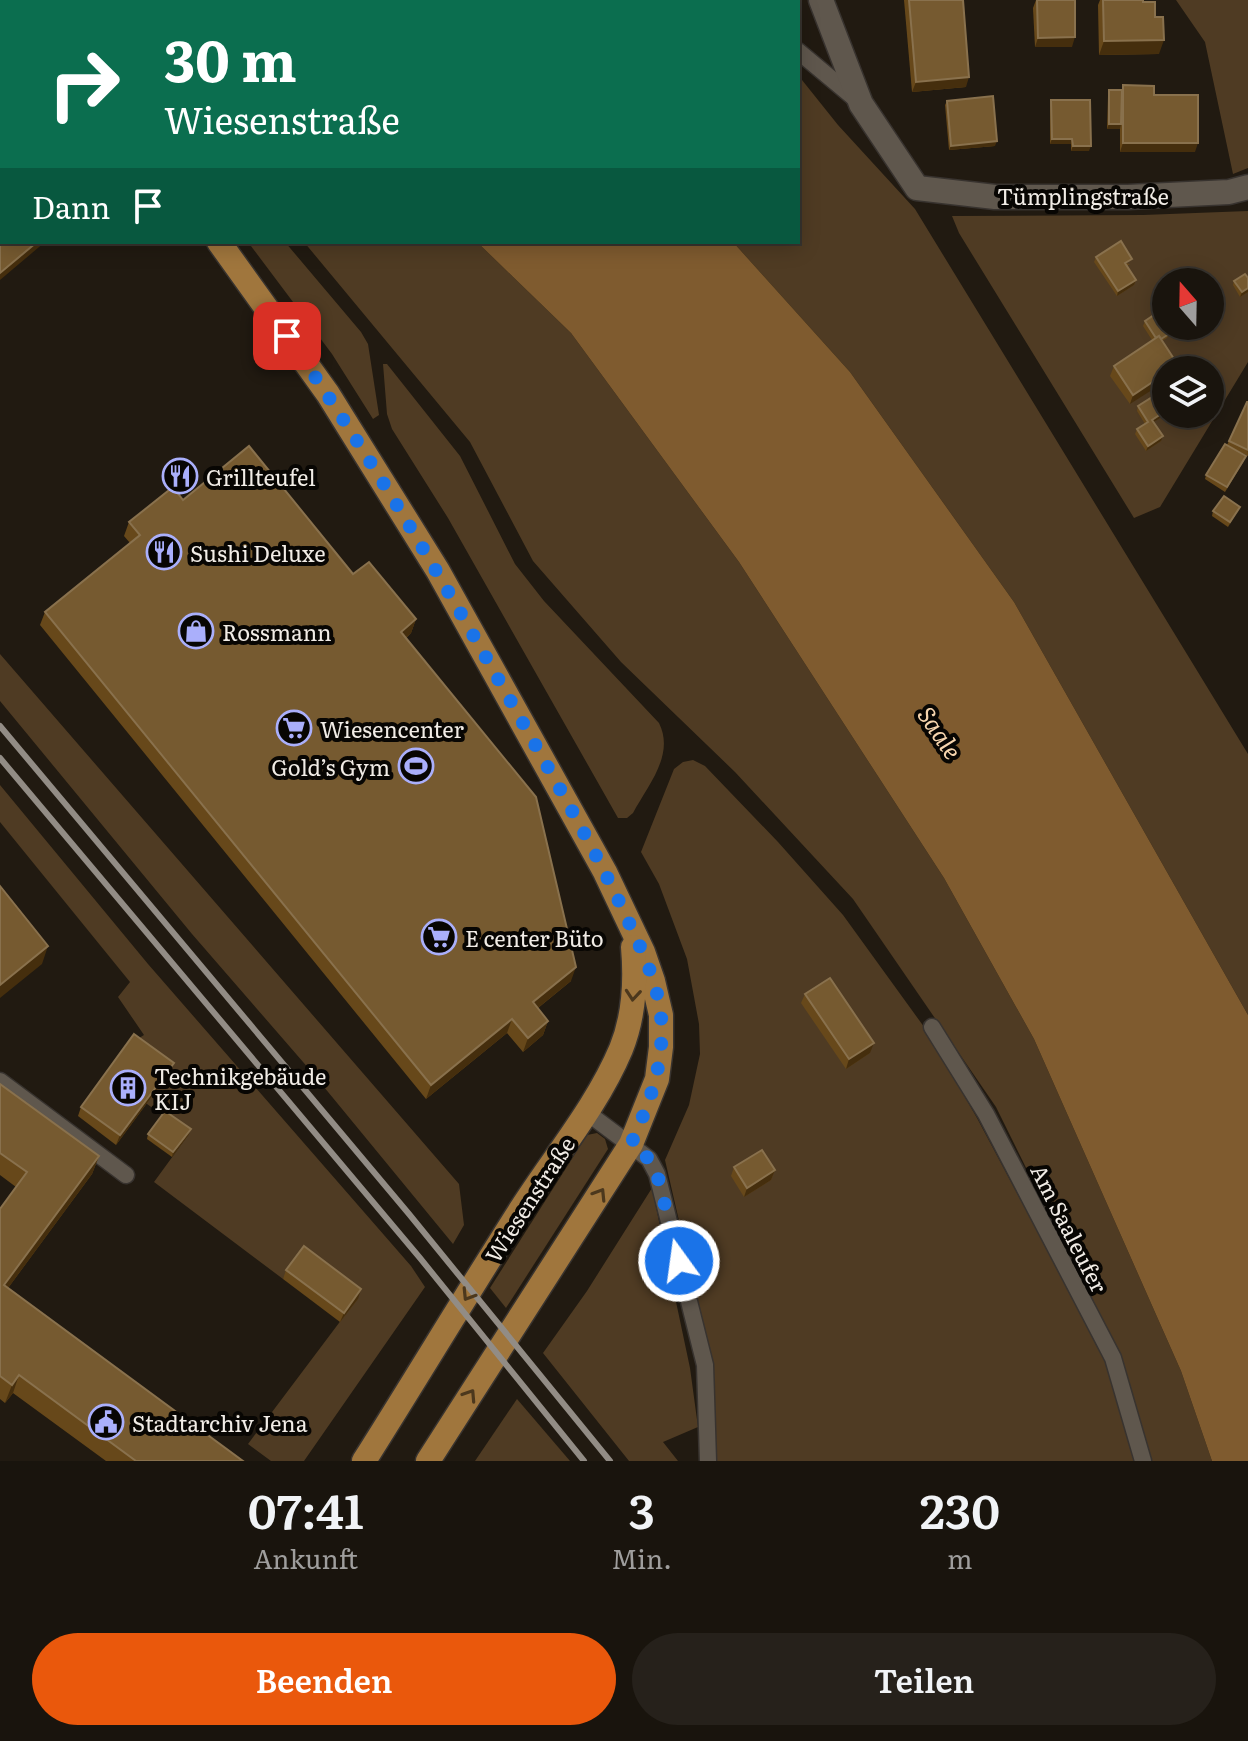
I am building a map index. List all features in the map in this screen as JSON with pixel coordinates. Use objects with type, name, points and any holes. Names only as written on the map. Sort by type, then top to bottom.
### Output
[{"type":"main road","name":"Wiesenstraße","points":[[220,244],[328,394],[409,522],[577,817],[643,952],[661,1015],[657,1079],[631,1144],[428,1461]]},
{"type":"main road","name":"Wiesenstraße","points":[[364,1461],[522,1208],[607,1080],[622,1046],[635,977],[626,918]]},
{"type":"street","points":[[821,0],[861,104]]},
{"type":"street","name":"Tümplingstraße","points":[[861,104],[917,188],[995,197],[1072,198],[1229,192],[1248,187]]},
{"type":"lane","points":[[800,53],[861,104]]},
{"type":"lane","name":"Am Saaleufer","points":[[932,1027],[986,1114],[1113,1358],[1143,1461]]},
{"type":"lane","points":[[0,1081],[126,1175]]},
{"type":"lane","points":[[585,1111],[649,1159],[657,1174],[705,1365],[708,1461]]},
{"type":"shaded area","points":[[1176,0],[1248,0],[1248,168],[1233,174],[1205,42]]},
{"type":"shaded area","points":[[800,78],[838,125],[915,209],[1248,754],[1248,1015],[1014,602],[850,372],[735,244],[800,244]]},
{"type":"shaded area","points":[[1248,211],[1248,362],[1224,402],[1224,356],[1152,356],[1152,428],[1208,428],[1160,507],[1134,518],[959,233],[952,216]]},
{"type":"shaded area","points":[[250,244],[287,244],[361,332],[368,344],[379,415],[373,419],[332,354]]},
{"type":"shaded area","points":[[306,244],[479,244],[571,333],[739,562],[944,878],[1034,1039],[1181,1371],[1212,1461],[1151,1461],[1119,1356],[996,1107],[853,899],[735,772],[621,662],[533,561],[470,442]]},
{"type":"shaded area","points":[[383,364],[387,364],[460,456],[515,564],[544,601],[659,723],[664,747],[658,770],[627,818],[618,818],[448,518],[392,429],[387,414]]},
{"type":"shaded area","points":[[0,654],[459,1184],[464,1225],[453,1244],[0,701]]},
{"type":"shaded area","points":[[693,760],[705,766],[843,915],[927,1031],[1106,1360],[1136,1461],[716,1461],[712,1364],[665,1160],[689,1105],[700,1054],[699,1024],[687,959],[659,884],[641,852],[674,769],[683,762]]},
{"type":"shaded area","points":[[0,785],[148,964],[411,1266],[425,1287],[304,1461],[271,1461],[248,1444],[357,1299],[300,1256],[283,1279],[154,1182],[189,1134],[147,1104],[131,1043],[144,1035],[118,997],[130,982],[0,822]]},
{"type":"shaded area","points":[[597,1133],[605,1139],[608,1149],[506,1308],[490,1288],[587,1135]]},
{"type":"shaded area","points":[[652,1188],[690,1368],[698,1427],[663,1442],[678,1461],[629,1461],[543,1353],[587,1291]]},
{"type":"shaded area","points":[[517,1399],[570,1461],[475,1461]]},
{"type":"water","name":"Saale","points":[[479,244],[735,244],[850,372],[1014,602],[1248,1015],[1248,1461],[1212,1461],[1181,1371],[1034,1039],[944,878],[739,562],[571,333]]},
{"type":"building","points":[[909,0],[963,0],[969,77],[916,82]]},
{"type":"building","points":[[1037,0],[1075,0],[1075,37],[1038,38]]},
{"type":"building","points":[[1103,0],[1155,2],[1155,17],[1163,17],[1164,40],[1104,41]]},
{"type":"building","points":[[1123,85],[1154,86],[1154,95],[1198,95],[1198,143],[1123,143]]},
{"type":"building","points":[[1109,90],[1122,90],[1121,124],[1109,124]]},
{"type":"building","points":[[993,96],[997,141],[951,146],[947,101]]},
{"type":"building","points":[[1051,100],[1090,100],[1091,146],[1073,146],[1072,139],[1052,139]]},
{"type":"building","points":[[1121,241],[1132,259],[1125,263],[1136,280],[1118,291],[1096,257]]},
{"type":"building","points":[[0,244],[35,244],[0,273]]},
{"type":"building","points":[[1245,274],[1248,288],[1242,292],[1234,281]]},
{"type":"building","points":[[1152,316],[1152,332],[1145,321]]},
{"type":"building","points":[[1153,340],[1162,340],[1172,356],[1152,356],[1152,382],[1133,395],[1114,366]]},
{"type":"building","points":[[1152,397],[1152,428],[1158,428],[1163,436],[1148,446],[1137,429],[1148,422],[1138,406]]},
{"type":"building","points":[[1248,402],[1248,450],[1229,441]]},
{"type":"building","points":[[1225,444],[1246,456],[1227,487],[1206,475]]},
{"type":"building","name":"Wiesencenter","points":[[249,446],[353,574],[369,562],[416,619],[401,632],[536,797],[576,967],[533,1002],[548,1021],[528,1038],[512,1019],[431,1085],[45,612],[140,535],[129,522],[173,487],[183,500]]},
{"type":"building","points":[[1224,496],[1240,507],[1230,522],[1213,511]]},
{"type":"building","points":[[0,886],[48,946],[0,985]]},
{"type":"building","points":[[830,978],[874,1043],[849,1059],[805,994]]},
{"type":"building","name":"Technikgebäude KIJ","points":[[134,1034],[174,1063],[120,1135],[81,1107]]},
{"type":"building","points":[[0,1084],[99,1156],[4,1285],[243,1461],[136,1461],[19,1375],[12,1385],[0,1376],[0,1209],[27,1172],[0,1153]]},
{"type":"building","points":[[165,1111],[191,1129],[173,1152],[148,1134]]},
{"type":"building","points":[[762,1150],[775,1170],[747,1188],[734,1167]]},
{"type":"building","points":[[304,1246],[361,1289],[344,1313],[286,1270]]},
{"type":"railway","points":[[0,726],[409,1214],[610,1461]]},
{"type":"railway","points":[[0,758],[420,1258],[584,1461]]},
{"type":"place","name":"Grillteufel","points":[[180,476]]},
{"type":"place","name":"Sushi Deluxe","points":[[164,552]]},
{"type":"place","name":"Rossmann","points":[[196,631]]},
{"type":"place","name":"Wiesencenter","points":[[294,728]]},
{"type":"place","name":"Gold’s Gym","points":[[416,766]]},
{"type":"place","name":"E center Büto","points":[[439,937]]},
{"type":"place","name":"Technikgebäude KIJ","points":[[128,1088]]},
{"type":"place","name":"Stadtarchiv Jena","points":[[106,1422]]},
{"type":"route","points":[[287,336],[328,394],[438,571],[577,817],[643,952],[661,1015],[661,1047],[657,1079],[631,1144],[649,1159],[657,1174],[679,1261]]}]
